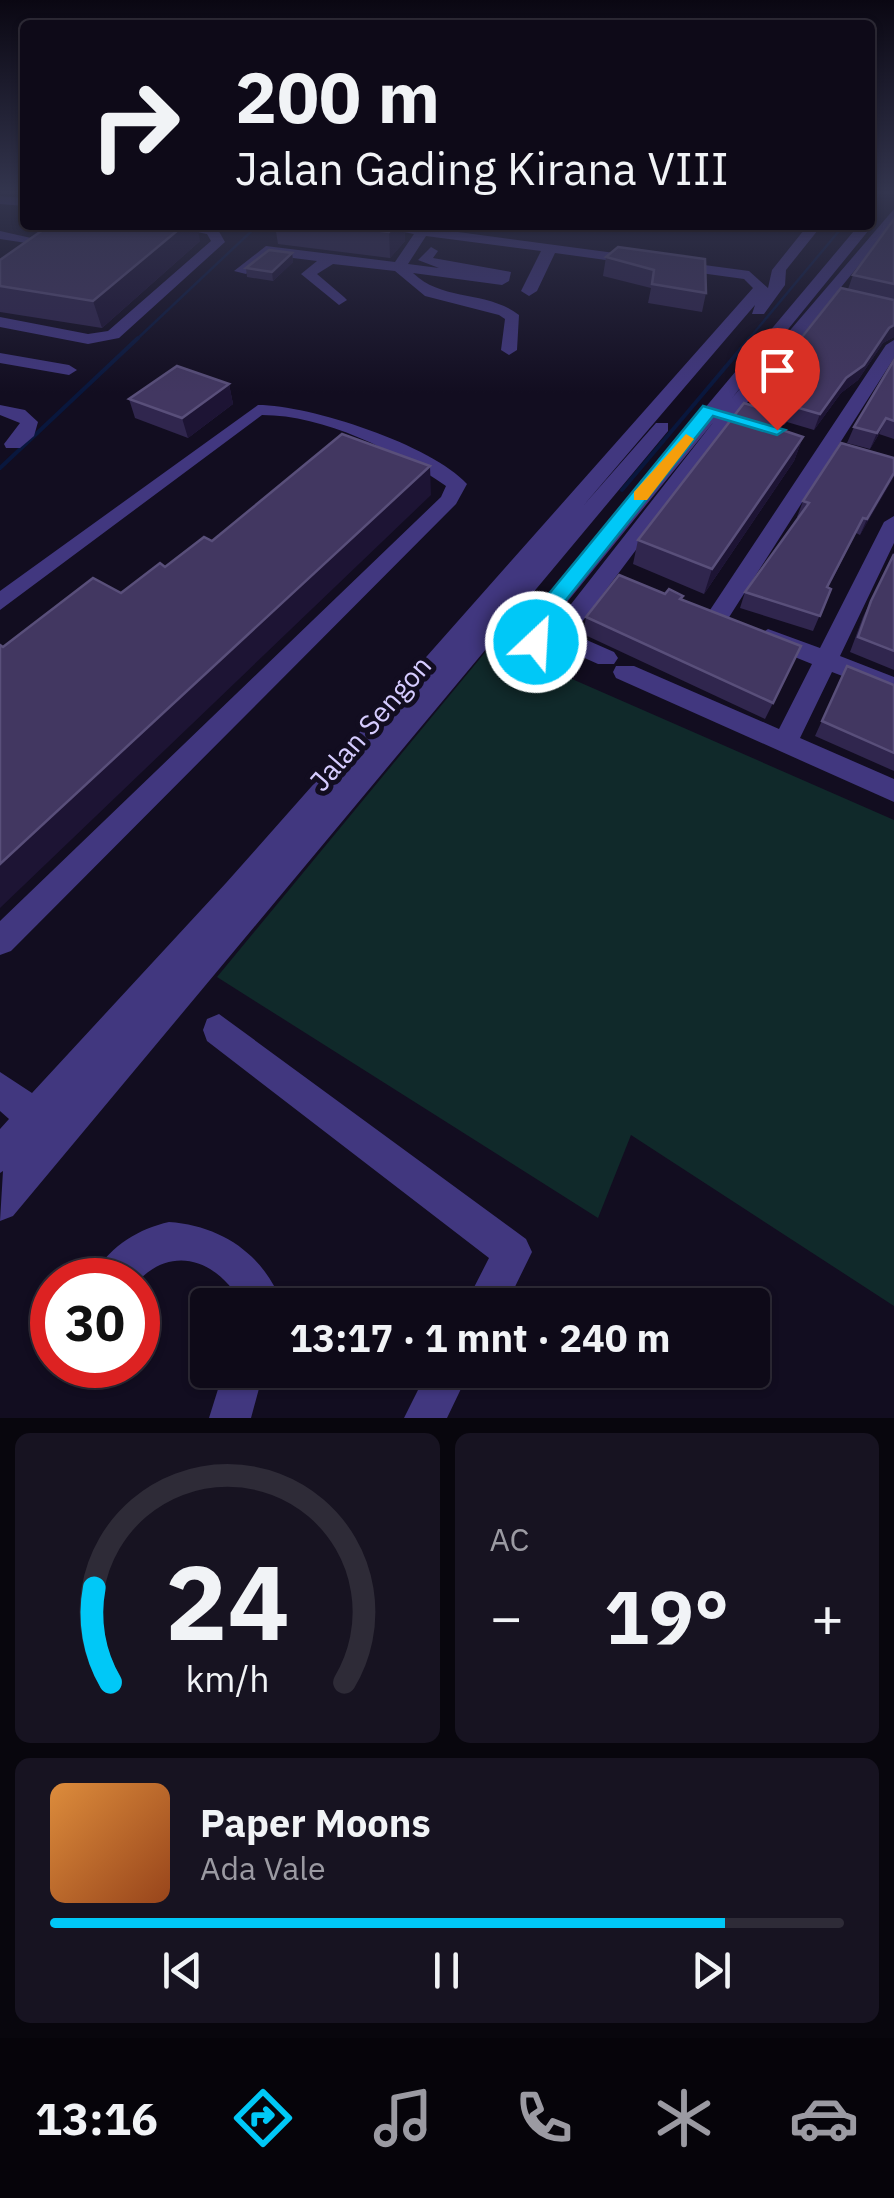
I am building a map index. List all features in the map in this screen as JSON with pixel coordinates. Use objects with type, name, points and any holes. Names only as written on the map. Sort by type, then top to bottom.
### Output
[{"type":"street","points":[[0,322],[88,338],[120,332],[198,260]]},
{"type":"street","points":[[241,271],[254,260]]},
{"type":"street","points":[[328,260],[308,274],[339,300]]},
{"type":"street","points":[[339,260],[502,282],[508,277],[426,260]]},
{"type":"street","points":[[400,268],[408,260]]},
{"type":"street","points":[[529,291],[544,260]]},
{"type":"street","points":[[0,1155],[761,288],[749,274],[643,260]]},
{"type":"street","name":"Jalan Sengon","points":[[0,1203],[711,370],[779,279],[779,270],[787,260]]},
{"type":"street","points":[[832,289],[847,260]]},
{"type":"street","points":[[852,260],[832,289],[594,572],[558,636],[894,790]]},
{"type":"street","points":[[400,268],[426,291],[510,314],[514,318],[509,350]]},
{"type":"street","points":[[0,343],[20,326]]},
{"type":"street","points":[[736,624],[894,344]]},
{"type":"street","points":[[0,358],[69,370]]},
{"type":"street","points":[[0,602],[258,410],[286,409],[407,457],[457,484],[450,500],[0,941]]},
{"type":"street","points":[[0,410],[19,414],[28,422],[27,432],[12,444]]},
{"type":"street","points":[[785,742],[894,522]]},
{"type":"street","points":[[594,572],[633,586]]},
{"type":"street","points":[[692,606],[894,687]]},
{"type":"street","points":[[218,1030],[513,1252],[494,1288]]},
{"type":"street","points":[[0,1088],[34,1117]]},
{"type":"street","points":[[136,1258],[150,1245],[179,1241],[232,1260],[250,1274],[256,1288]]},
{"type":"street","points":[[230,1418],[239,1388]]},
{"type":"street","points":[[425,1418],[441,1388]]},
{"type":"green space","points":[[492,644],[894,820],[894,1306],[631,1135],[598,1218],[217,977]]},
{"type":"building","points":[[0,260],[142,260],[93,301],[0,286]]},
{"type":"building","points":[[256,260],[284,260],[272,272],[246,268]]},
{"type":"building","points":[[618,260],[705,260],[706,293],[652,284],[654,270]]},
{"type":"building","points":[[864,260],[894,260],[894,284],[853,275]]},
{"type":"building","points":[[841,288],[894,300],[894,325],[864,365],[846,378],[820,414],[792,406],[789,410],[754,397]]},
{"type":"building","points":[[894,360],[894,421],[886,418],[877,433],[854,427]]},
{"type":"building","points":[[177,366],[229,384],[182,418],[129,399]]},
{"type":"building","points":[[744,403],[782,415],[773,427],[803,437],[712,569],[638,540]]},
{"type":"building","points":[[342,434],[430,466],[0,864],[0,645],[3,647],[93,578],[121,593],[160,563],[165,567],[204,537],[212,541]]},
{"type":"building","points":[[841,443],[894,458],[894,473],[867,519],[863,518],[827,587],[831,589],[820,616],[745,592],[809,503],[803,501]]},
{"type":"building","points":[[894,554],[894,651],[858,637]]},
{"type":"building","points":[[619,575],[665,594],[669,589],[683,596],[680,599],[801,646],[773,703],[586,617]]},
{"type":"building","points":[[847,666],[894,685],[894,753],[822,721]]},
{"type":"waterway","points":[[136,340],[221,260]]},
{"type":"waterway","points":[[748,340],[815,260]]},
{"type":"waterway","points":[[0,468],[138,338]]},
{"type":"waterway","points":[[622,490],[750,338]]},
{"type":"slow traffic","points":[[640,496],[686,439]]},
{"type":"route","points":[[536,642],[536,630],[546,611],[709,409],[777,430]]}]
